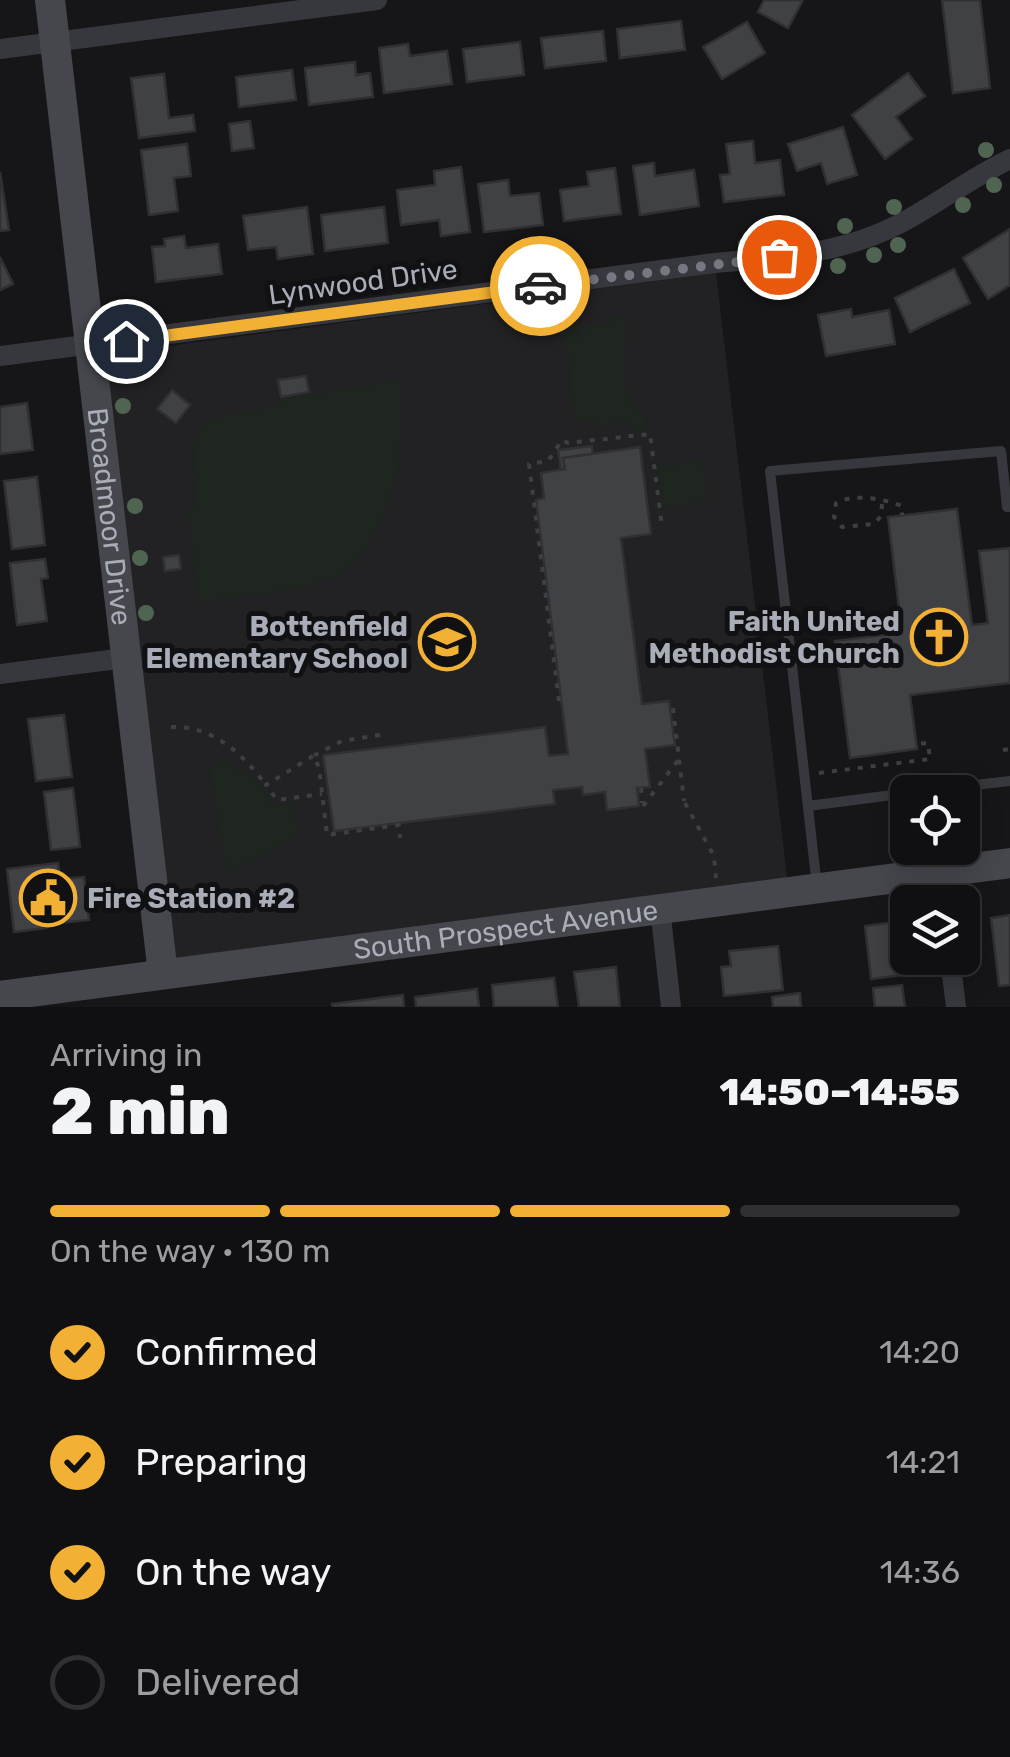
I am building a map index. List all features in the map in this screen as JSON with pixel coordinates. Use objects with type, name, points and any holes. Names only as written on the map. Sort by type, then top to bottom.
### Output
[{"type":"main road","name":"Broadmoor Drive","points":[[50,0],[163,974]]},
{"type":"main road","name":"South Prospect Avenue","points":[[947,885],[1010,863]]},
{"type":"main road","name":"South Prospect Avenue","points":[[0,996],[59,998],[163,974],[818,888],[890,887]]},
{"type":"street","points":[[0,48],[377,0]]},
{"type":"street","name":"Lynwood Drive","points":[[0,356],[716,263],[806,255],[889,229],[1010,159]]},
{"type":"street","points":[[0,674],[125,658]]},
{"type":"street","points":[[660,908],[671,1007]]},
{"type":"street","points":[[952,975],[956,1007]]},
{"type":"lane","points":[[818,888],[770,471],[1001,452],[1010,507]]},
{"type":"lane","points":[[980,784],[1010,780]]},
{"type":"lane","points":[[808,806],[890,796]]},
{"type":"path","points":[[559,701],[529,464],[548,461],[562,440],[568,443],[650,434],[662,526]]},
{"type":"path","points":[[882,504],[881,516],[874,524],[842,528],[834,517],[836,503],[858,498],[902,506],[902,516]]},
{"type":"path","points":[[673,708],[685,802],[714,856],[716,870]]},
{"type":"path","points":[[171,727],[189,726],[244,756],[277,800],[322,794]]},
{"type":"path","points":[[266,785],[342,741],[380,734]]},
{"type":"path","points":[[805,775],[930,759],[928,743],[916,744]]},
{"type":"path","points":[[1002,750],[1010,749]]},
{"type":"path","points":[[313,756],[319,767],[327,834],[399,825],[400,838]]},
{"type":"path","points":[[641,788],[642,806],[680,758]]},
{"type":"shaded area","name":"Bottenfield Elementary School","points":[[716,273],[789,894],[170,967],[101,355]]},
{"type":"shaded area","points":[[618,315],[625,318],[627,325],[627,391],[644,416],[647,431],[637,432],[621,420],[606,428],[595,420],[582,422],[574,417],[570,361],[561,329],[572,323],[596,326]]},
{"type":"shaded area","points":[[400,380],[400,445],[393,485],[379,524],[354,564],[343,573],[314,584],[199,603],[188,512],[196,509],[194,442],[211,419],[281,404],[281,399]]},
{"type":"shaded area","points":[[703,460],[708,501],[663,508],[658,467]]},
{"type":"shaded area","points":[[225,760],[262,785],[275,806],[294,803],[298,836],[227,874],[210,770]]},
{"type":"building","points":[[764,0],[803,0],[788,28],[758,12]]},
{"type":"building","points":[[942,0],[980,0],[990,88],[953,93]]},
{"type":"building","points":[[681,21],[685,50],[620,58],[617,29]]},
{"type":"building","points":[[747,22],[765,53],[722,79],[703,47]]},
{"type":"building","points":[[603,31],[606,61],[545,68],[541,38]]},
{"type":"building","points":[[520,42],[524,75],[467,82],[463,49]]},
{"type":"building","points":[[408,44],[410,56],[447,51],[452,84],[384,93],[379,48]]},
{"type":"building","points":[[355,62],[356,75],[370,73],[373,97],[309,105],[305,68]]},
{"type":"building","points":[[292,70],[296,100],[239,107],[236,77]]},
{"type":"building","points":[[908,73],[925,96],[896,117],[912,139],[885,159],[852,115]]},
{"type":"building","points":[[164,74],[169,118],[193,115],[195,131],[139,138],[131,78]]},
{"type":"building","points":[[250,121],[254,148],[232,151],[229,124]]},
{"type":"building","points":[[843,127],[857,175],[827,184],[821,163],[797,171],[788,144]]},
{"type":"building","points":[[753,141],[755,163],[780,160],[784,195],[724,202],[720,175],[730,174],[726,144]]},
{"type":"building","points":[[187,144],[191,176],[174,178],[178,211],[149,215],[141,150]]},
{"type":"building","points":[[654,163],[655,176],[694,170],[699,206],[640,215],[633,166]]},
{"type":"building","points":[[461,167],[470,232],[441,236],[439,220],[401,225],[397,190],[435,185],[434,171]]},
{"type":"building","points":[[615,168],[621,214],[564,221],[560,190],[589,186],[587,172]]},
{"type":"building","points":[[0,172],[9,230],[0,231]]},
{"type":"building","points":[[508,180],[510,196],[539,193],[543,225],[484,232],[478,184]]},
{"type":"building","points":[[307,207],[313,254],[278,259],[276,247],[248,250],[243,216]]},
{"type":"building","points":[[384,207],[388,243],[325,251],[321,215]]},
{"type":"building","points":[[1010,229],[1010,285],[988,299],[963,258]]},
{"type":"building","points":[[184,236],[186,248],[218,244],[222,274],[156,282],[152,247],[165,246],[164,239]]},
{"type":"building","points":[[0,257],[13,284],[0,290]]},
{"type":"building","points":[[954,269],[970,303],[910,332],[895,298]]},
{"type":"building","points":[[851,309],[852,317],[889,310],[895,344],[826,356],[818,315]]},
{"type":"building","points":[[306,376],[309,392],[281,397],[278,380]]},
{"type":"building","points":[[172,390],[190,405],[176,423],[157,409]]},
{"type":"building","points":[[27,403],[33,450],[0,454],[0,407]]},
{"type":"building","points":[[592,446],[593,454],[563,458],[565,469],[561,470],[558,450]]},
{"type":"building","points":[[640,447],[651,534],[621,538],[642,704],[669,701],[675,745],[645,749],[650,787],[637,788],[639,806],[607,810],[605,792],[583,795],[582,787],[553,790],[555,804],[334,831],[323,755],[545,727],[549,756],[568,754],[536,500],[544,498],[541,473],[565,469],[563,458]]},
{"type":"building","points":[[37,477],[45,545],[12,549],[4,481]]},
{"type":"building","name":"Faith United Methodist Church","points":[[957,509],[972,625],[988,623],[979,551],[1010,548],[1010,683],[910,695],[917,749],[850,758],[835,641],[902,633],[888,517]]},
{"type":"building","points":[[179,555],[181,569],[165,571],[163,557]]},
{"type":"building","points":[[45,559],[48,578],[41,579],[47,621],[17,625],[10,563]]},
{"type":"building","points":[[64,715],[72,777],[36,781],[28,719]]},
{"type":"building","points":[[73,788],[80,847],[51,850],[44,792]]},
{"type":"building","name":"Fire Station #2","points":[[58,863],[60,879],[84,877],[89,920],[59,923],[58,916],[45,918],[46,928],[14,932],[7,869]]},
{"type":"building","points":[[1010,915],[1010,985],[999,986],[991,918]]},
{"type":"building","points":[[890,923],[890,975],[902,975],[871,979],[865,926]]},
{"type":"building","points":[[778,946],[783,990],[724,996],[721,967],[731,966],[729,951]]},
{"type":"building","points":[[616,967],[620,1007],[579,1007],[574,972]]},
{"type":"building","points":[[554,978],[558,1007],[494,1007],[492,985]]},
{"type":"building","points":[[902,985],[905,1007],[875,1007],[873,988]]},
{"type":"building","points":[[477,989],[479,1007],[416,1007],[415,997]]},
{"type":"building","points":[[800,993],[801,1007],[773,1007],[772,997]]},
{"type":"building","points":[[403,995],[404,1007],[332,1004]]},
{"type":"way so far","points":[[540,286],[779,257]]},
{"type":"place","name":"Faith United Methodist Church","points":[[939,637]]},
{"type":"place","name":"Bottenfield Elementary School","points":[[447,642]]},
{"type":"place","name":"Fire Station #2","points":[[48,898]]},
{"type":"route","points":[[126,341],[540,286]]}]
